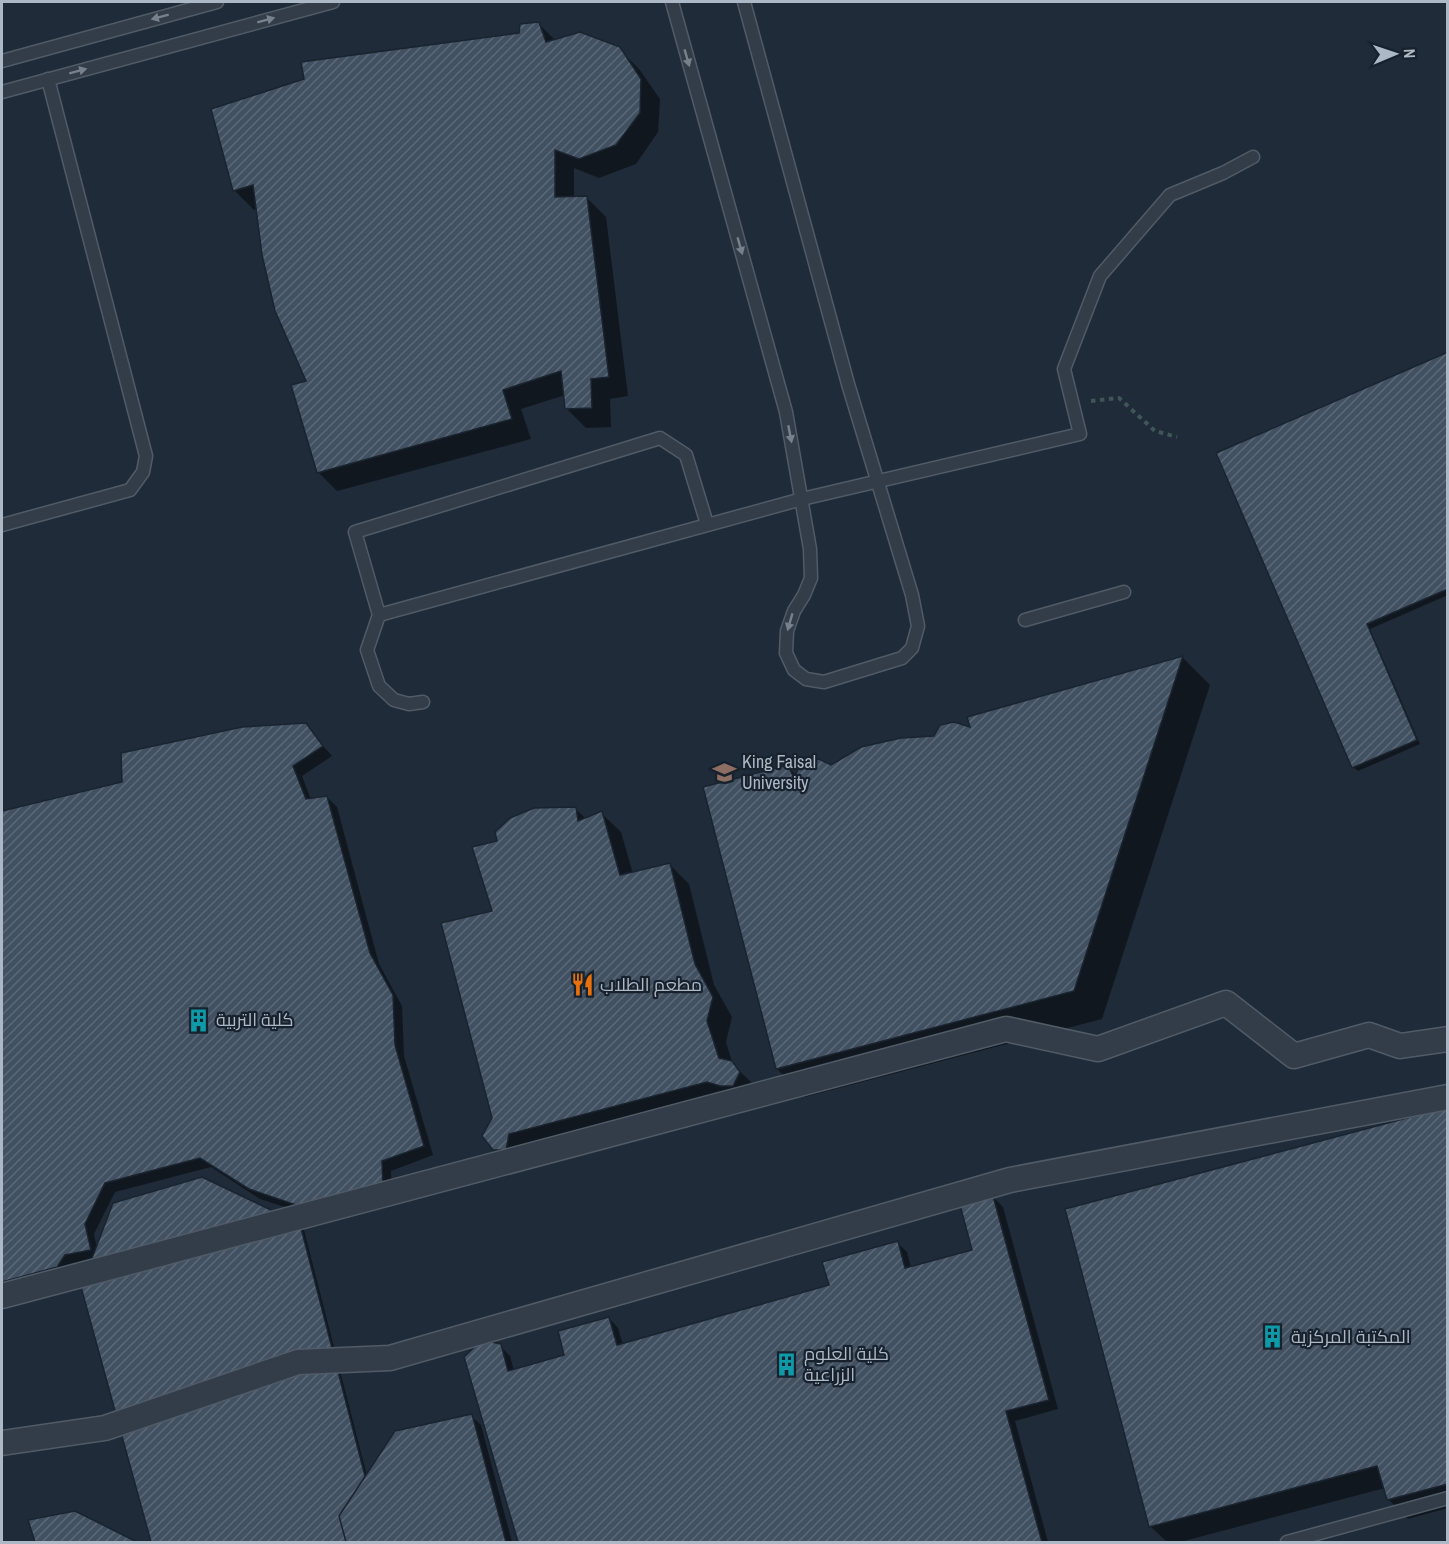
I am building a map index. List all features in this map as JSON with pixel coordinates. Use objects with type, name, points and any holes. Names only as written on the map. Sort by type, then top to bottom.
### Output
[{"type":"street","points":[[2,1296],[1006,1029],[1098,1049],[1226,1003],[1294,1056],[1369,1035],[1400,1046],[1448,1039]]},
{"type":"street","points":[[2,1443],[105,1428],[297,1362],[390,1358],[1010,1180],[1448,1097]]},
{"type":"lane","points":[[2,61],[217,2]]},
{"type":"lane","points":[[2,92],[333,2]]},
{"type":"lane","points":[[672,2],[786,412],[802,499],[810,549],[811,578],[794,610],[788,631],[786,653],[794,670],[806,679],[824,682],[902,658],[912,648],[918,626],[912,595],[845,372],[744,2]]},
{"type":"lane","points":[[2,525],[130,490],[143,472],[146,456],[48,79]]},
{"type":"lane","points":[[379,615],[802,499],[1080,434],[1064,369],[1100,276],[1170,195],[1253,158]]},
{"type":"lane","points":[[423,702],[409,704],[394,700],[379,686],[367,650],[379,615],[355,532],[660,438],[686,455],[707,524]]},
{"type":"lane","points":[[1025,620],[1124,592]]},
{"type":"lane","points":[[1287,1542],[1448,1498]]},
{"type":"path","points":[[1073,404],[1119,398],[1155,431],[1178,437]]},
{"type":"building","points":[[539,22],[546,42],[580,32],[620,47],[641,79],[640,113],[616,145],[579,159],[555,150],[555,197],[587,196],[609,377],[591,379],[592,408],[565,409],[561,371],[503,390],[512,419],[317,473],[291,385],[306,381],[275,311],[262,255],[253,185],[233,191],[211,109],[304,79],[301,62],[519,33],[520,24]]},
{"type":"building","points":[[1448,352],[1448,589],[1367,624],[1417,740],[1352,768],[1216,453]]},
{"type":"building","points":[[1183,656],[1074,991],[776,1069],[703,787],[788,765],[794,778],[801,763],[819,759],[831,765],[861,747],[901,738],[934,736],[940,725],[954,722],[970,727],[967,717]]},
{"type":"building","name":"كلية التربية","points":[[306,723],[323,746],[293,766],[306,799],[327,796],[370,953],[393,995],[395,1045],[424,1146],[382,1161],[383,1187],[299,1206],[249,1189],[200,1158],[105,1183],[85,1224],[91,1250],[65,1255],[57,1267],[2,1282],[2,811],[122,782],[121,753],[242,727]]},
{"type":"building","name":"مطعم الطلاب","points":[[576,807],[578,821],[602,811],[620,875],[670,863],[695,964],[713,997],[707,1021],[719,1058],[732,1061],[740,1072],[733,1086],[720,1086],[707,1082],[509,1134],[506,1150],[493,1150],[482,1136],[492,1118],[441,923],[492,911],[472,847],[497,841],[495,832],[510,818],[534,808]]},
{"type":"building","name":"المكتبة المركزية","points":[[1448,1107],[1448,1484],[1387,1500],[1377,1466],[1149,1527],[1065,1209]]},
{"type":"building","points":[[202,1177],[300,1224],[382,1542],[151,1542],[81,1287],[113,1203]]},
{"type":"building","name":"كلية العلوم الزراعية","points":[[993,1196],[1049,1400],[1006,1411],[1042,1542],[518,1542],[464,1357],[482,1340],[501,1344],[508,1371],[564,1355],[558,1331],[609,1317],[617,1345],[829,1285],[822,1262],[898,1241],[905,1268],[972,1250],[960,1205]]},
{"type":"building","points":[[472,1414],[506,1542],[346,1542],[339,1516],[395,1431]]},
{"type":"building","points":[[75,1511],[137,1542],[35,1542],[28,1520]]},
{"type":"place","name":"King Faisal University","points":[[724,772]]},
{"type":"place","name":"مطعم الطلاب","points":[[582,985]]},
{"type":"place","name":"كلية التربية","points":[[198,1020]]},
{"type":"place","name":"المكتبة المركزية","points":[[1273,1337]]},
{"type":"place","name":"كلية العلوم الزراعية","points":[[786,1364]]}]
